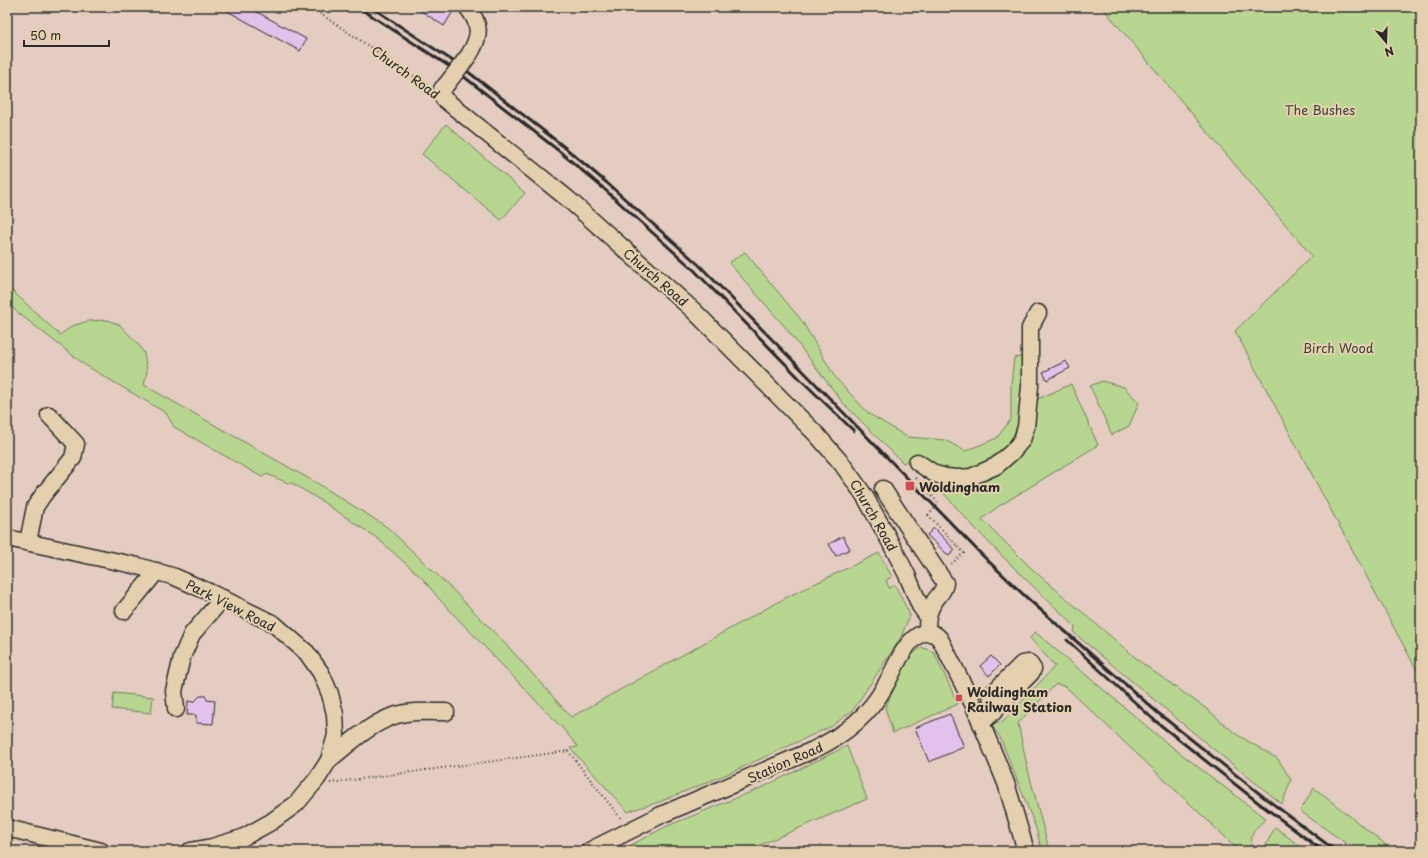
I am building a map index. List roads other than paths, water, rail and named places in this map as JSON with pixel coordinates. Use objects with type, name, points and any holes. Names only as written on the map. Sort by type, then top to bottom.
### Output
[{"type":"street","name":"Church Road","points":[[467,7],[474,16],[478,25],[478,36],[469,55],[444,89],[448,103],[568,199],[693,310],[817,435],[842,464],[864,494],[907,575],[928,625]]},
{"type":"street","points":[[917,462],[935,474],[957,478],[971,477],[996,466],[1012,452],[1022,440],[1026,427],[1030,386],[1030,328],[1038,314]]},
{"type":"street","points":[[28,542],[35,508],[43,495],[73,458],[76,444],[49,415]]},
{"type":"street","points":[[883,489],[945,583],[943,591],[934,602],[928,625],[940,639],[971,700],[1006,783],[1026,851]]},
{"type":"street","name":"Park View Road","points":[[7,538],[157,571],[175,577],[223,598],[274,624],[307,653],[322,673],[330,694],[335,714],[336,735],[329,760],[317,779],[296,804],[271,822],[242,838],[190,851]]},
{"type":"street","points":[[124,610],[157,571]]},
{"type":"street","points":[[176,709],[174,691],[182,657],[192,634],[223,598]]},
{"type":"street","name":"Station Road","points":[[589,851],[661,815],[818,748],[842,734],[860,720],[878,700],[910,641],[928,625]]},
{"type":"street","points":[[329,760],[376,725],[393,716],[407,712],[446,712]]},
{"type":"street","points":[[981,724],[994,712]]},
{"type":"street","points":[[7,828],[101,851]]},
{"type":"railway","points":[[358,7],[458,72],[559,151],[603,188],[694,270],[801,380],[854,431]]},
{"type":"railway","points":[[371,7],[462,67],[563,146],[607,183],[699,265],[982,555],[1026,597],[1158,713],[1265,798],[1336,851]]},
{"type":"railway","points":[[1067,640],[1153,719],[1260,804],[1323,851]]},
{"type":"place","name":"Woldingham","points":[[910,486]]},
{"type":"place","name":"Woldingham Railway Station","points":[[959,698]]},
{"type":"park label","name":"The Bushes","points":[[1320,109]]},
{"type":"park label","name":"Birch Wood","points":[[1338,347]]}]
